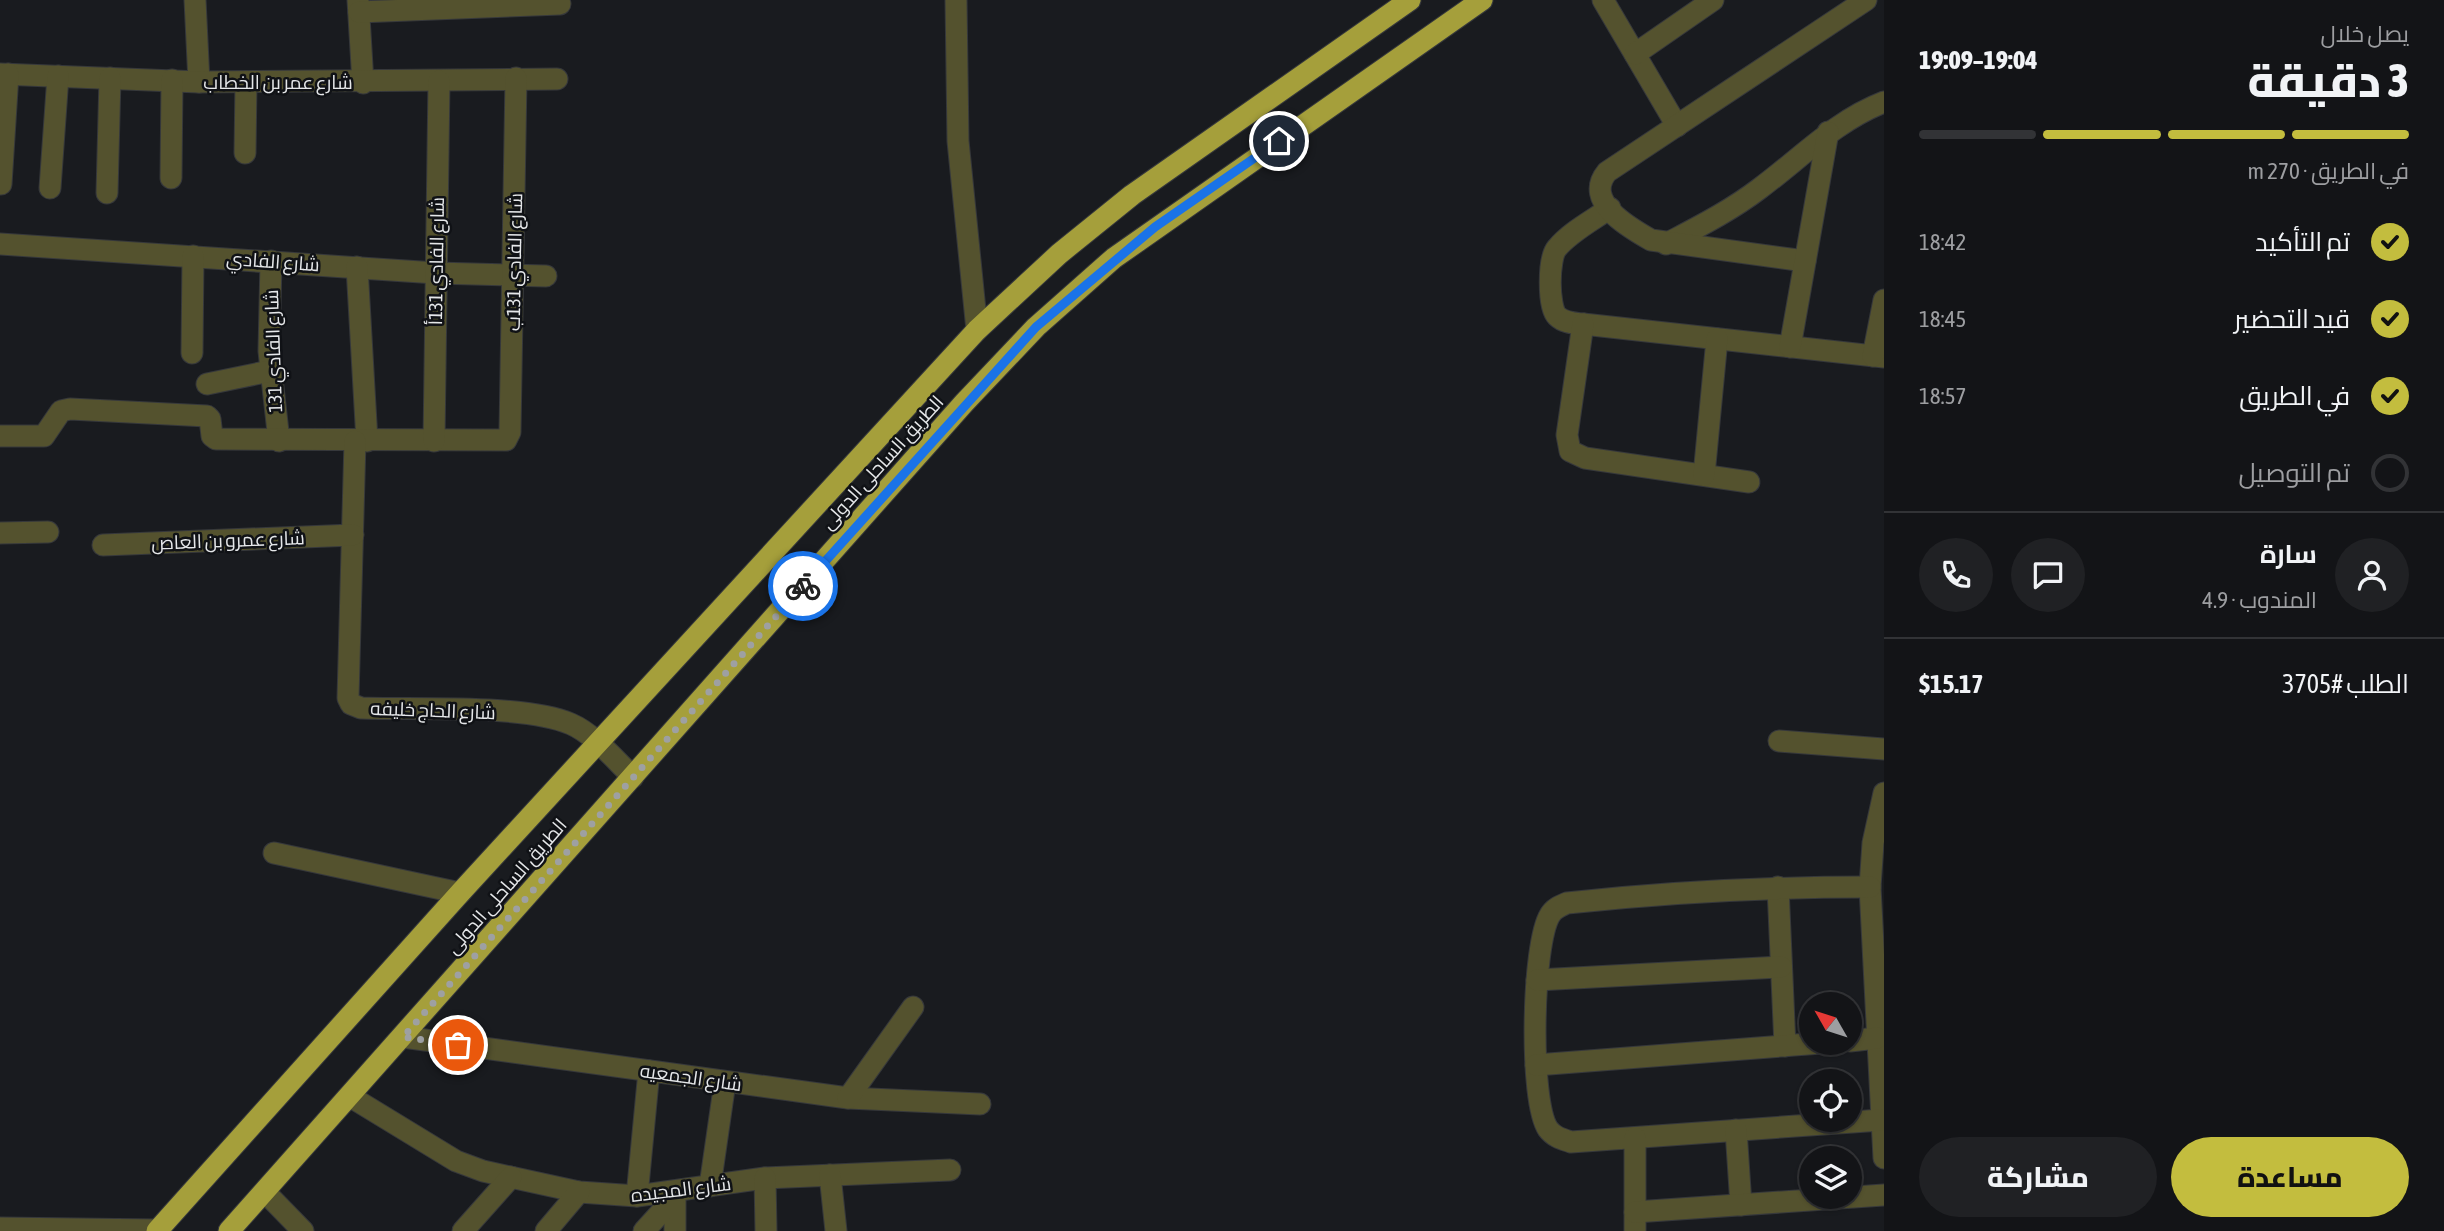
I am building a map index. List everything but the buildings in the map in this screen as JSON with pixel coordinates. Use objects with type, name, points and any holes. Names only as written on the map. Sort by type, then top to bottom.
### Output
[{"type":"highway","name":"الطريق الساحلى الدولى","points":[[157,1231],[460,892],[978,330],[1059,254],[1132,195],[1410,0]]},
{"type":"highway","name":"الطريق الساحلى الدولى","points":[[229,1231],[351,1097],[990,374],[1074,292],[1155,227],[1482,0]]},
{"type":"street","points":[[195,0],[199,82]]},
{"type":"street","points":[[956,0],[958,141],[978,330]]},
{"type":"street","points":[[1603,0],[1677,126]]},
{"type":"street","points":[[1635,54],[1713,0]]},
{"type":"street","points":[[1805,261],[1666,244],[1635,231],[1601,200],[1598,189],[1607,172],[1866,0]]},
{"type":"street","points":[[363,83],[359,6],[560,4]]},
{"type":"street","points":[[1,184],[4,74]]},
{"type":"street","name":"شارع عمر بن الخطاب","points":[[4,74],[199,82],[363,83],[557,79]]},
{"type":"street","points":[[50,188],[58,76]]},
{"type":"street","points":[[107,193],[110,78]]},
{"type":"street","name":"شارع الفادي 131ب","points":[[434,441],[500,441],[508,438],[510,432],[516,78]]},
{"type":"street","points":[[171,178],[172,80]]},
{"type":"street","name":"شارع الفادي 131أ","points":[[434,441],[439,81]]},
{"type":"street","points":[[245,153],[246,82]]},
{"type":"street","points":[[1666,244],[1718,217],[1759,189],[1828,132],[1884,102]]},
{"type":"street","points":[[1790,347],[1828,132]]},
{"type":"street","points":[[1610,208],[1561,243],[1551,260],[1552,308],[1561,319],[1583,324],[1879,357],[1884,300]]},
{"type":"street","name":"شارع الفادي","points":[[0,244],[436,273],[546,276]]},
{"type":"street","points":[[192,353],[193,256]]},
{"type":"street","name":"شارع الفادي 131","points":[[271,261],[271,371],[279,441]]},
{"type":"street","name":"شارع الحاج خليفه","points":[[357,267],[361,441],[353,536],[348,698],[353,706],[539,716],[573,725],[633,777]]},
{"type":"street","points":[[1583,324],[1567,435],[1570,451],[1585,458],[1749,482]]},
{"type":"street","points":[[1704,475],[1717,339]]},
{"type":"street","points":[[207,384],[271,371]]},
{"type":"street","points":[[0,436],[40,437],[49,430],[61,411],[70,409],[207,416],[214,438],[279,441],[434,441]]},
{"type":"street","points":[[0,533],[48,532]]},
{"type":"street","name":"شارع عمرو بن العاص","points":[[103,545],[353,536]]},
{"type":"street","points":[[1779,741],[1884,749]]},
{"type":"street","points":[[1884,795],[1879,843],[1870,887],[1884,1158]]},
{"type":"street","points":[[274,853],[460,892]]},
{"type":"street","points":[[1870,887],[1778,887],[1673,892],[1567,903],[1557,907],[1549,916],[1537,980],[1536,1065],[1544,1118],[1549,1130],[1559,1139],[1571,1142],[1881,1120]]},
{"type":"street","points":[[1778,887],[1785,1046]]},
{"type":"street","points":[[1537,980],[1781,967]]},
{"type":"street","points":[[848,1098],[913,1007]]},
{"type":"street","name":"شارع الجمعيه","points":[[403,1037],[848,1098],[979,1104]]},
{"type":"street","points":[[1862,1040],[1877,1038]]},
{"type":"street","points":[[1536,1065],[1799,1045]]},
{"type":"street","points":[[637,1196],[649,1071]]},
{"type":"street","points":[[710,1186],[726,1082]]},
{"type":"street","name":"شارع المجيده","points":[[351,1097],[456,1161],[579,1192],[637,1196],[674,1195],[710,1186],[765,1178],[950,1170]]},
{"type":"street","points":[[1736,1130],[1741,1205]]},
{"type":"street","points":[[1635,1138],[1635,1222],[1741,1205],[1884,1195]]},
{"type":"street","points":[[831,1175],[835,1231]]},
{"type":"street","points":[[463,1231],[511,1177]]},
{"type":"street","points":[[765,1178],[766,1231]]},
{"type":"street","points":[[265,1192],[303,1231]]},
{"type":"street","points":[[545,1231],[579,1192]]},
{"type":"street","points":[[644,1231],[674,1195]]},
{"type":"street","points":[[674,1195],[675,1231]]},
{"type":"street","points":[[0,1228],[157,1231]]},
{"type":"way so far","points":[[458,1045],[403,1037],[803,586]]},
{"type":"route","points":[[803,586],[964,403],[1036,327],[1114,258],[1279,141]]}]
